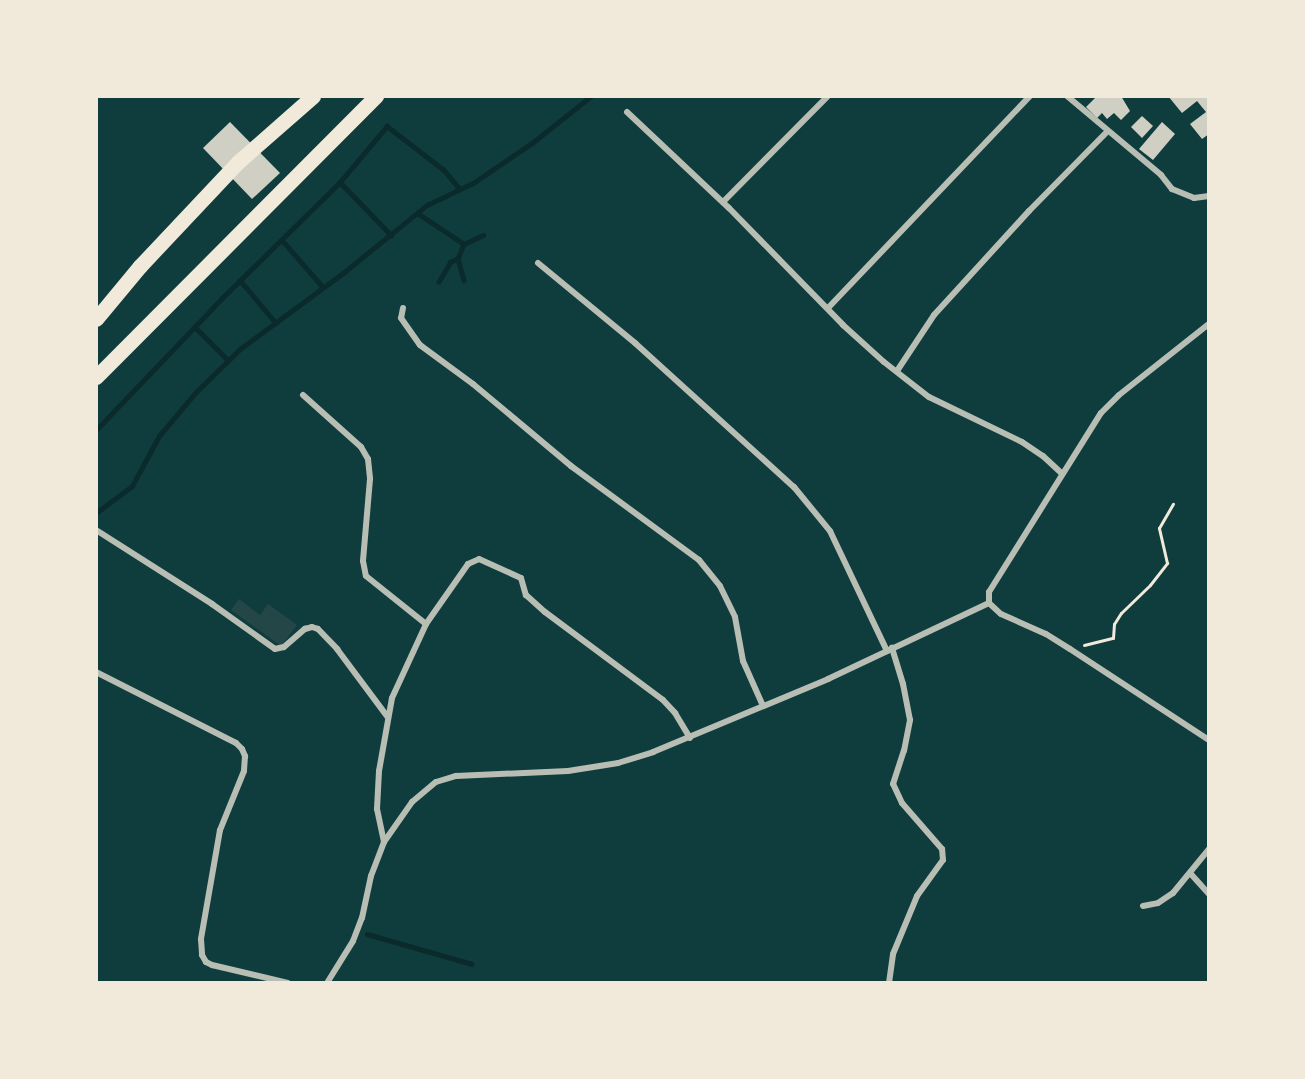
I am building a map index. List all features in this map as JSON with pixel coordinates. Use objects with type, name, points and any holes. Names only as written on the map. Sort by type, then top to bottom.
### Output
[{"type":"highway","points":[[96,319],[141,266],[238,162],[313,96]]},
{"type":"highway","points":[[96,377],[376,96]]},
{"type":"street","points":[[723,202],[828,96]]},
{"type":"street","points":[[828,308],[1030,96]]},
{"type":"street","points":[[1067,96],[1182,195],[1194,198],[1209,196]]},
{"type":"street","points":[[627,112],[723,202],[843,325],[897,372],[952,410],[1029,447],[1043,456],[1061,473]]},
{"type":"street","points":[[897,372],[934,315],[1029,211],[1107,132]]},
{"type":"street","points":[[538,263],[635,343],[794,487],[830,531],[889,650],[903,684],[910,720],[904,751],[893,784],[902,803],[942,849],[943,860],[917,896],[893,954],[889,983]]},
{"type":"street","points":[[403,308],[401,318],[420,345],[473,384],[571,466],[699,560],[720,586],[735,617],[743,661],[763,706]]},
{"type":"street","points":[[1209,324],[1119,395],[1101,412],[989,592],[989,603],[1001,614],[1046,634],[1209,740]]},
{"type":"street","points":[[303,395],[361,447],[368,459],[370,479],[363,561],[366,576],[426,624]]},
{"type":"street","points":[[96,530],[212,604],[275,649],[284,647],[305,629],[312,627],[318,629],[337,649],[387,716]]},
{"type":"street","points":[[384,842],[377,809],[387,716],[392,698],[426,624],[468,564],[479,559],[521,578],[526,595],[545,612],[663,700],[675,712],[690,738]]},
{"type":"street","points":[[327,983],[352,941],[362,918],[371,876],[384,842],[412,802],[436,782],[456,776],[568,771],[609,764],[690,738],[828,679],[989,603]]},
{"type":"street","points":[[96,672],[236,742],[242,749],[245,756],[244,771],[220,830],[201,939],[202,955],[206,962],[212,965],[288,983]]},
{"type":"street","points":[[1143,906],[1167,898],[1209,849]]},
{"type":"street","points":[[1190,873],[1209,894]]},
{"type":"path","points":[[1070,649],[1113,638],[1114,624],[1121,613],[1150,585],[1167,563],[1158,528],[1173,504]]},
{"type":"shaded area","points":[[239,599],[260,615],[268,604],[297,625],[281,646],[231,610]]},
{"type":"building","points":[[1097,96],[1121,96],[1130,111],[1121,120],[1114,113],[1107,119],[1102,113],[1097,118],[1086,107]]},
{"type":"building","points":[[1168,96],[1209,96],[1209,134],[1202,139],[1190,124],[1206,112],[1197,101],[1182,113]]},
{"type":"building","points":[[1142,116],[1153,126],[1142,138],[1131,127]]},
{"type":"building","points":[[230,122],[280,173],[252,199],[203,148]]},
{"type":"building","points":[[1162,122],[1175,134],[1153,160],[1139,149]]},
{"type":"waterway","points":[[96,513],[132,486],[159,436],[196,392],[240,349],[343,273],[427,205],[473,183],[532,143],[591,96]]},
{"type":"waterway","points":[[96,430],[222,298],[340,182],[387,126],[444,170],[460,189]]},
{"type":"waterway","points":[[340,182],[391,235]]},
{"type":"waterway","points":[[419,214],[464,244],[458,259],[451,262],[439,282]]},
{"type":"waterway","points":[[464,244],[483,235]]},
{"type":"waterway","points":[[282,240],[323,287]]},
{"type":"waterway","points":[[458,259],[464,280]]},
{"type":"waterway","points":[[240,280],[276,323]]},
{"type":"waterway","points":[[195,327],[228,360]]},
{"type":"waterway","points":[[367,934],[472,964]]}]
